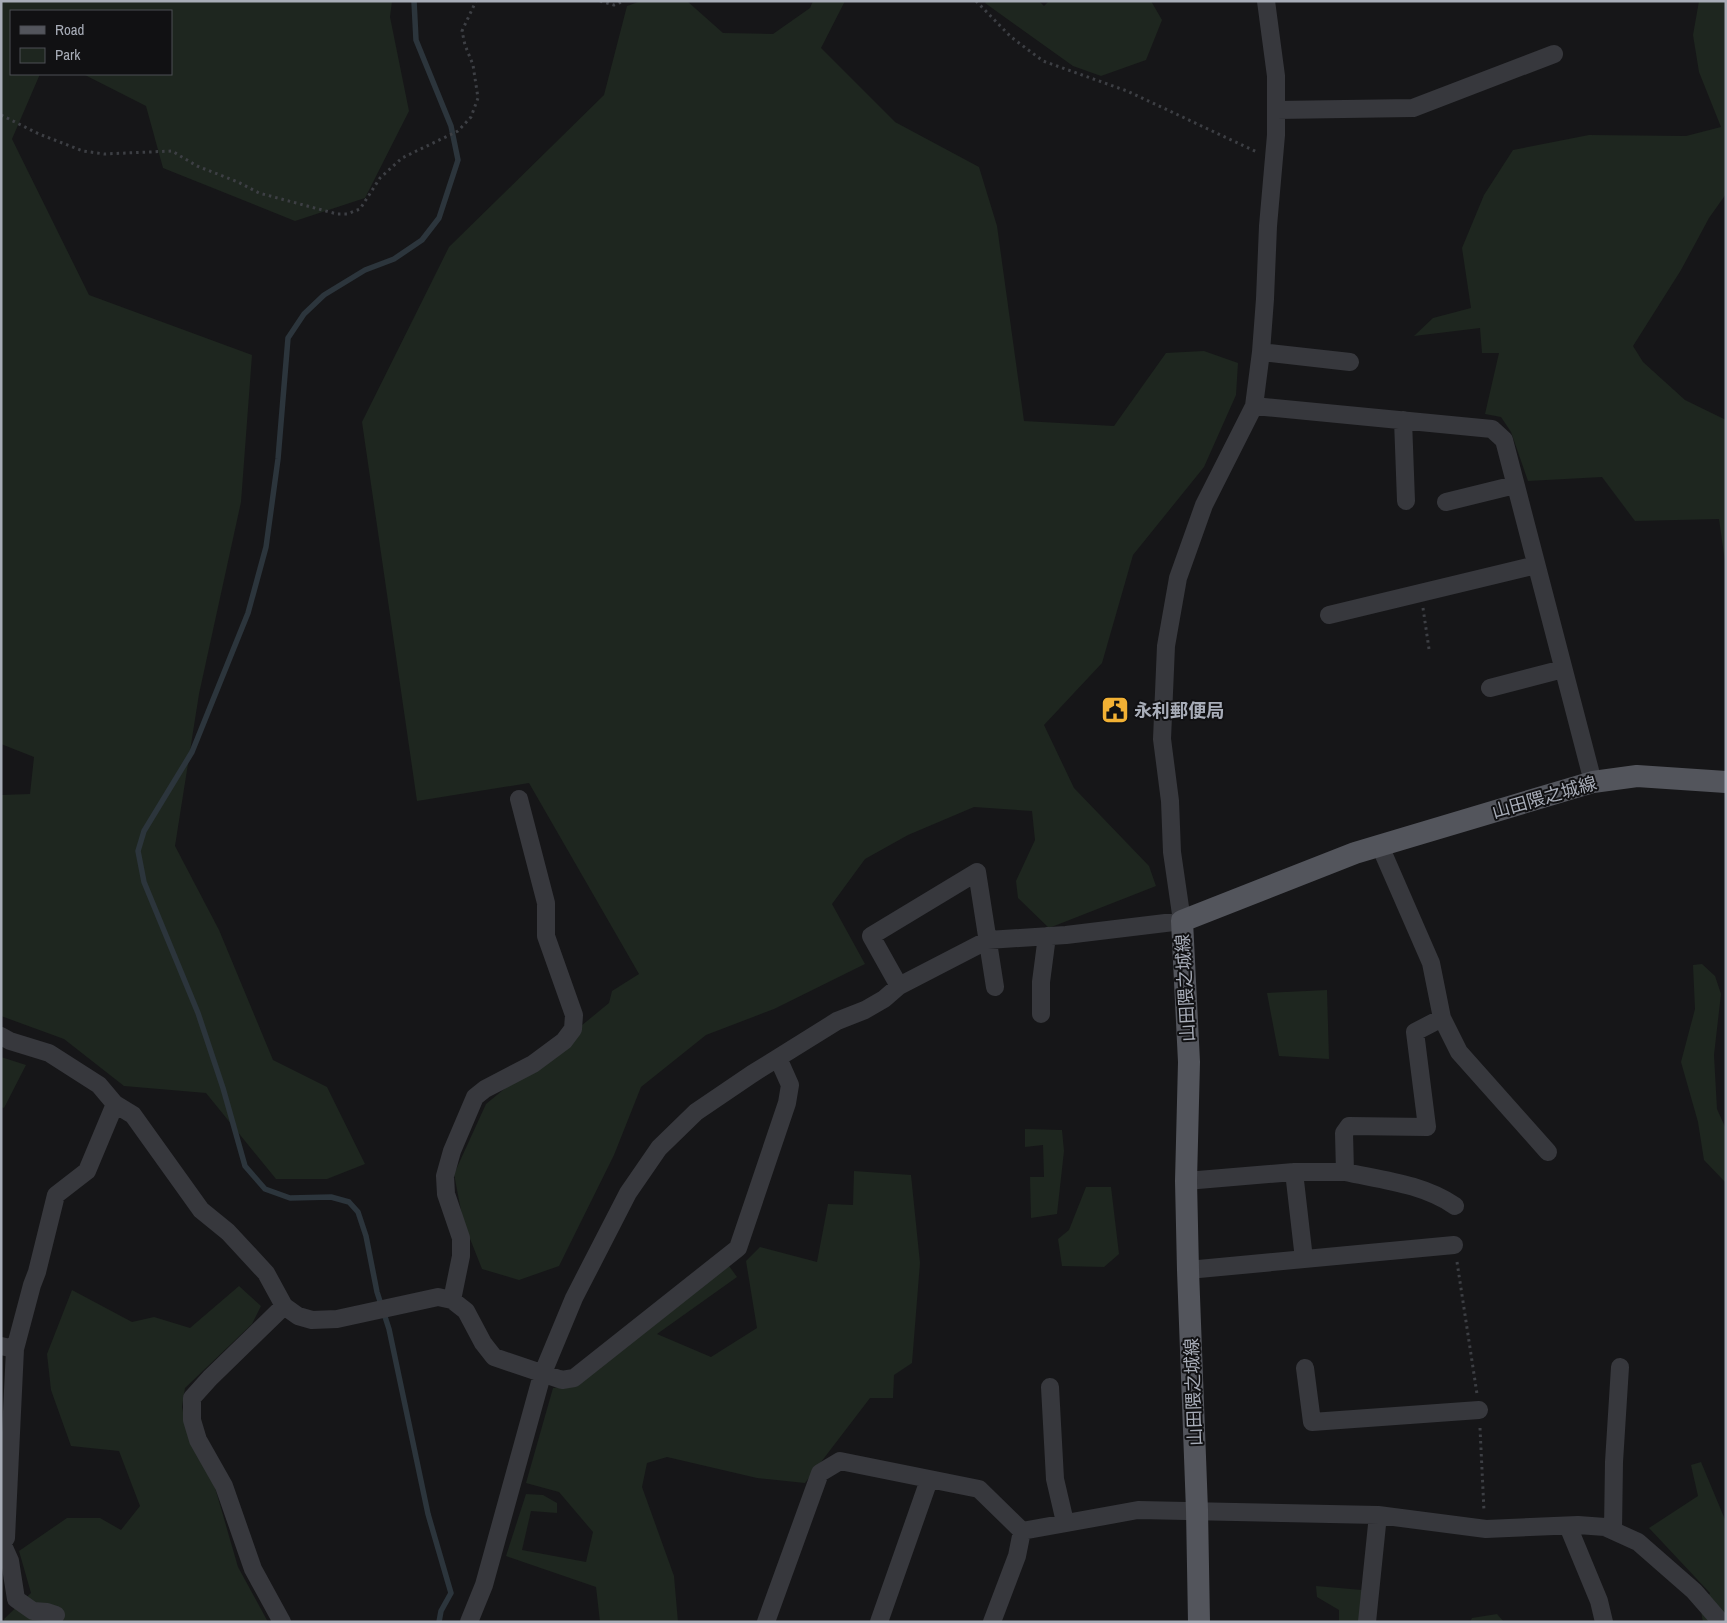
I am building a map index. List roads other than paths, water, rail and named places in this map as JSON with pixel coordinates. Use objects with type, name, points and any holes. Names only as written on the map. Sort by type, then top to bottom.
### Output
[{"type":"main road","name":"山田隈之城線","points":[[1199,1622],[1186,1181],[1189,1062],[1182,921],[1355,853],[1593,782],[1637,776],[1726,782]]},
{"type":"street","points":[[469,1622],[484,1585],[542,1374],[574,1298],[628,1193],[659,1148],[696,1112],[778,1058],[837,1021],[865,1010],[884,999],[899,986],[988,940],[1047,936],[1182,921],[1172,852],[1170,801],[1162,739],[1166,646],[1178,578],[1204,505],[1254,406],[1261,352],[1268,226],[1276,135],[1276,76],[1266,1]]},
{"type":"street","points":[[1276,110],[1413,108],[1554,54]]},
{"type":"street","points":[[1261,352],[1350,362]]},
{"type":"street","points":[[1254,406],[1492,429],[1504,440],[1593,782]]},
{"type":"street","points":[[1403,420],[1406,501]]},
{"type":"street","points":[[1446,502],[1515,485]]},
{"type":"street","points":[[1328,615],[1536,565]]},
{"type":"street","points":[[1490,688],[1564,669]]},
{"type":"street","points":[[452,1300],[461,1256],[461,1238],[446,1194],[446,1176],[452,1151],[475,1097],[485,1089],[533,1064],[564,1041],[574,1029],[574,1015],[546,936],[546,902],[519,799]]},
{"type":"street","points":[[1380,846],[1431,964],[1442,1018],[1459,1052],[1548,1152]]},
{"type":"street","points":[[899,986],[871,936],[977,872],[994,987]]},
{"type":"street","points":[[1041,1014],[1041,982],[1047,936]]},
{"type":"street","points":[[1345,1172],[1344,1133],[1349,1126],[1427,1127],[1415,1032],[1442,1018]]},
{"type":"street","points":[[1,1036],[10,1041],[49,1053],[99,1085],[115,1104],[133,1115],[200,1210],[228,1232],[266,1273],[284,1306],[298,1316],[312,1320],[337,1319],[438,1297],[452,1300],[466,1311],[483,1343],[494,1356],[562,1380],[574,1378],[738,1248],[787,1103],[790,1085],[778,1058]]},
{"type":"street","points":[[56,1615],[32,1611],[16,1599],[10,1561],[2,1543],[6,1538],[8,1348],[37,1272],[56,1195],[87,1171],[115,1104]]},
{"type":"street","points":[[1294,1172],[1304,1259]]},
{"type":"street","points":[[1186,1181],[1294,1172],[1345,1172],[1412,1186],[1440,1196],[1454,1206]]},
{"type":"street","points":[[1188,1270],[1454,1245]]},
{"type":"street","points":[[282,1622],[253,1569],[224,1486],[198,1440],[192,1420],[192,1398],[284,1306]]},
{"type":"street","points":[[1305,1368],[1312,1422],[1479,1410]]},
{"type":"street","points":[[1613,1530],[1614,1462],[1620,1368]]},
{"type":"street","points":[[1050,1387],[1055,1479],[1065,1522]]},
{"type":"street","points":[[766,1622],[820,1473],[840,1461],[979,1489],[1022,1531]]},
{"type":"street","points":[[878,1622],[929,1480]]},
{"type":"street","points":[[1022,1531],[1138,1510],[1378,1515],[1486,1529],[1578,1525],[1605,1526],[1638,1542],[1694,1590],[1721,1622]]},
{"type":"street","points":[[1367,1622],[1378,1515]]},
{"type":"street","points":[[1568,1526],[1599,1601],[1604,1622]]},
{"type":"street","points":[[992,1622],[1017,1556],[1022,1531]]},
{"type":"street","points":[[1,1572],[1,1589]]},
{"type":"waterway","points":[[414,1],[416,40],[451,126],[458,160],[439,218],[422,240],[394,259],[365,270],[324,295],[304,314],[288,338],[278,459],[266,547],[248,613],[192,752],[144,831],[138,851],[144,882],[198,1013],[223,1088],[245,1166],[265,1189],[290,1198],[331,1197],[349,1202],[358,1212],[366,1236],[377,1292],[389,1329],[428,1514],[451,1593],[441,1611],[439,1622]]},
{"type":"place","name":"永利郵便局","points":[[1115,710]]}]
